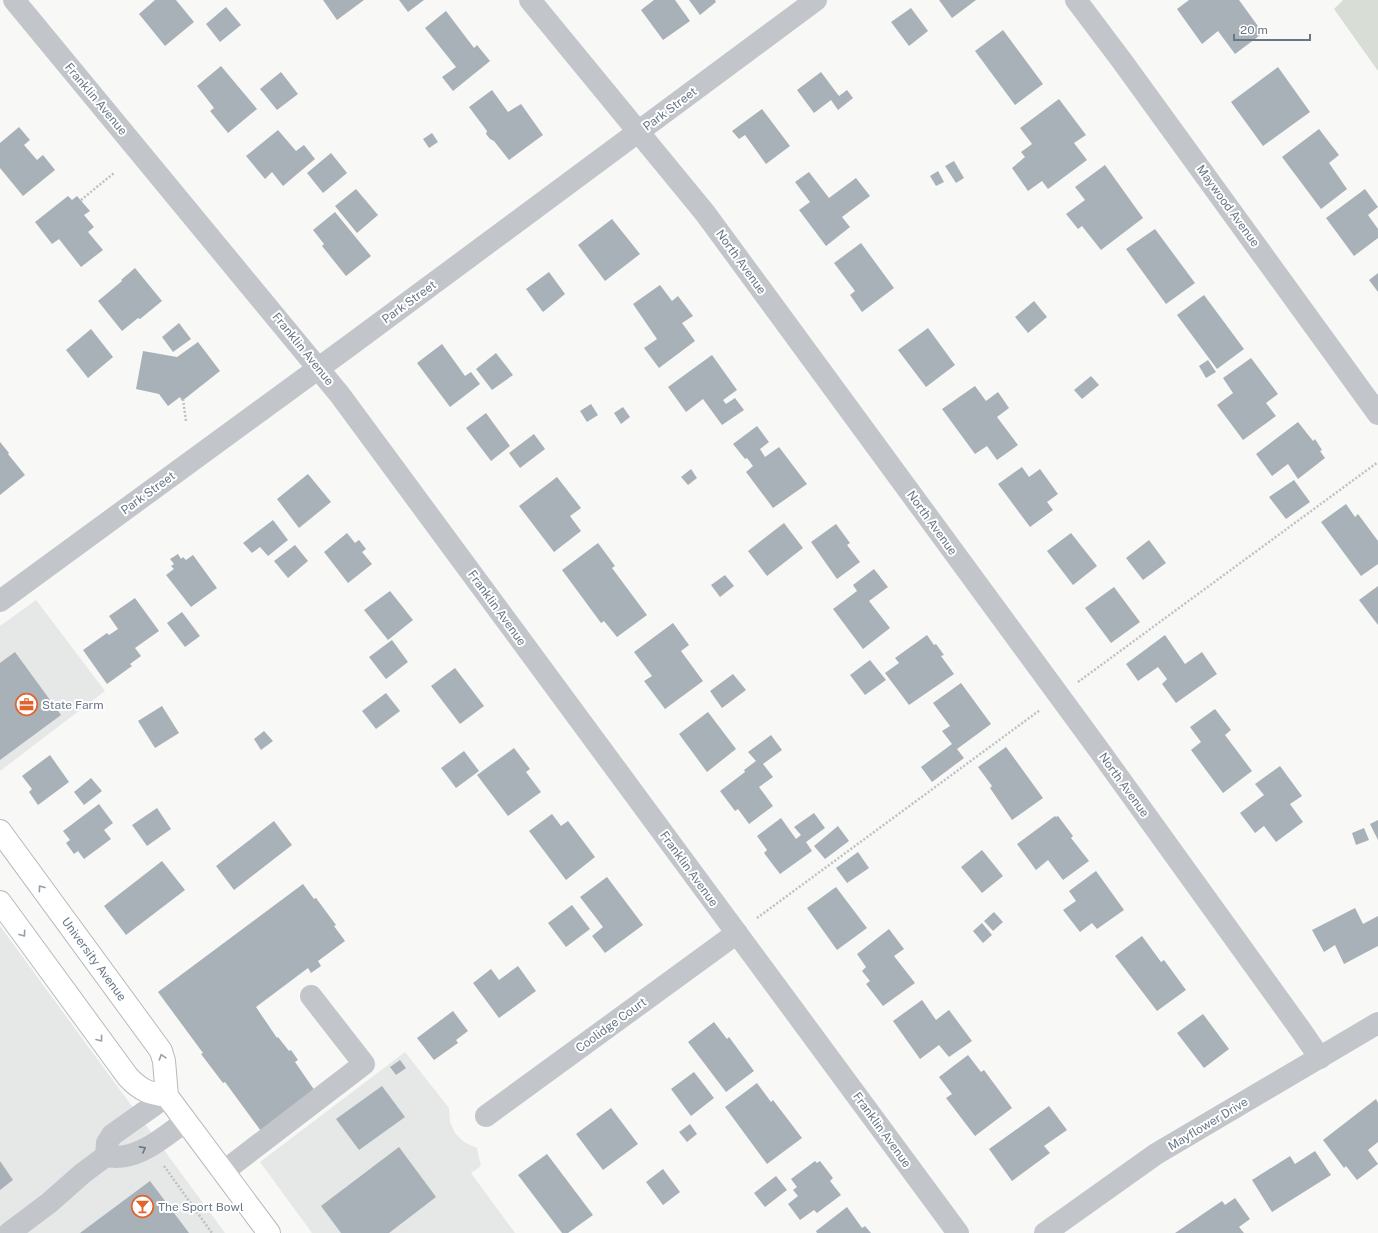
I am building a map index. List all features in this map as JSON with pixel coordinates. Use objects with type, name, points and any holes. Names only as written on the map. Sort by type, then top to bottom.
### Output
[{"type":"main road","name":"University Avenue","points":[[0,831],[161,1051],[164,1061],[167,1096]]},
{"type":"main road","points":[[0,902],[128,1077],[140,1089],[150,1093],[167,1096],[269,1233]]},
{"type":"street","name":"Franklin Avenue","points":[[14,0],[340,395],[958,1233]]},
{"type":"street","name":"North Avenue","points":[[530,0],[705,213],[1098,750],[1320,1058]]},
{"type":"street","name":"Park Street","points":[[0,601],[639,132],[816,0]]},
{"type":"street","name":"Maywood Avenue","points":[[1076,0],[1122,61],[1378,414]]},
{"type":"street","name":"Coolidge Court","points":[[486,1116],[736,933]]},
{"type":"street","points":[[223,1172],[364,1064],[311,996]]},
{"type":"street","name":"Mayflower Drive","points":[[1045,1233],[1156,1154],[1378,1024]]},
{"type":"street","points":[[106,1156],[107,1143],[112,1135],[167,1096]]},
{"type":"street","points":[[9,1233],[49,1203],[83,1173],[106,1156],[121,1157],[139,1152],[186,1121]]},
{"type":"path","points":[[81,200],[114,173]]},
{"type":"path","points":[[184,400],[186,421]]},
{"type":"shaded area","points":[[1343,0],[1378,0],[1378,71],[1334,9]]},
{"type":"shaded area","points":[[36,600],[105,691],[0,771],[0,626]]},
{"type":"shaded area","points":[[0,926],[98,1060],[225,1233],[0,1233]]},
{"type":"shaded area","points":[[405,1052],[449,1108],[450,1122],[455,1133],[464,1142],[477,1148],[481,1166],[471,1173],[515,1233],[312,1233],[260,1162]]},
{"type":"building","points":[[155,0],[176,0],[194,22],[165,46],[139,14]]},
{"type":"building","points":[[323,0],[364,0],[337,20]]},
{"type":"building","points":[[399,0],[424,0],[408,12]]},
{"type":"building","points":[[654,0],[675,0],[690,21],[663,40],[641,10]]},
{"type":"building","points":[[689,0],[715,0],[716,2],[700,15]]},
{"type":"building","points":[[939,0],[976,0],[952,18]]},
{"type":"building","points":[[1189,0],[1239,0],[1263,33],[1235,54],[1218,31],[1202,44],[1177,9]]},
{"type":"building","points":[[226,7],[241,25],[220,42],[206,24]]},
{"type":"building","points":[[911,8],[928,31],[909,46],[891,22]]},
{"type":"building","points":[[446,11],[474,48],[477,45],[490,61],[453,91],[442,77],[456,67],[425,28]]},
{"type":"building","points":[[1003,30],[1043,84],[1015,105],[975,51]]},
{"type":"building","points":[[221,66],[257,109],[228,133],[210,111],[214,108],[197,86]]},
{"type":"building","points":[[1278,67],[1310,112],[1263,146],[1231,102]]},
{"type":"building","points":[[281,72],[298,94],[277,110],[260,89]]},
{"type":"building","points":[[821,72],[839,96],[847,90],[853,98],[838,110],[831,100],[814,113],[797,90]]},
{"type":"building","points":[[492,90],[508,112],[521,104],[543,135],[509,160],[494,141],[486,134],[487,131],[469,107]]},
{"type":"building","points":[[1059,99],[1086,135],[1074,143],[1087,160],[1048,189],[1042,181],[1028,191],[1012,168],[1025,157],[1021,152],[1032,144],[1020,128]]},
{"type":"building","points":[[762,109],[790,146],[766,164],[745,135],[739,139],[732,131]]},
{"type":"building","points":[[19,127],[30,140],[24,145],[37,160],[43,155],[55,170],[23,196],[0,168],[0,143]]},
{"type":"building","points":[[1319,129],[1339,155],[1329,163],[1347,189],[1321,209],[1282,157]]},
{"type":"building","points":[[278,130],[296,151],[304,145],[315,159],[283,186],[272,172],[265,179],[246,156]]},
{"type":"building","points":[[432,133],[438,142],[429,148],[423,139]]},
{"type":"building","points":[[331,153],[347,173],[323,193],[307,173]]},
{"type":"building","points":[[954,161],[964,178],[956,183],[945,166]]},
{"type":"building","points":[[1105,165],[1143,218],[1101,250],[1082,226],[1078,229],[1066,214],[1085,200],[1075,187]]},
{"type":"building","points":[[938,171],[944,182],[936,186],[930,176]]},
{"type":"building","points":[[809,172],[829,198],[856,178],[870,196],[842,217],[850,227],[826,246],[799,210],[810,202],[795,182]]},
{"type":"building","points":[[356,189],[378,215],[357,233],[335,206]]},
{"type":"building","points":[[1365,189],[1378,207],[1368,215],[1378,229],[1378,238],[1354,256],[1326,218]]},
{"type":"building","points":[[68,196],[72,200],[77,196],[90,211],[84,215],[94,227],[88,232],[103,250],[81,267],[59,239],[52,244],[35,222]]},
{"type":"building","points":[[335,212],[371,256],[346,276],[322,246],[324,244],[313,230]]},
{"type":"building","points":[[612,219],[640,254],[605,281],[578,245]]},
{"type":"building","points":[[1155,229],[1195,283],[1166,304],[1126,249]]},
{"type":"building","points":[[861,243],[894,288],[862,312],[850,295],[855,291],[834,263]]},
{"type":"building","points":[[135,268],[162,301],[122,331],[98,301]]},
{"type":"building","points":[[549,272],[565,294],[543,312],[526,289]]},
{"type":"building","points":[[1378,273],[1378,292],[1369,280]]},
{"type":"building","points":[[660,285],[672,301],[678,296],[693,316],[682,323],[695,341],[659,368],[644,348],[657,339],[633,304]]},
{"type":"building","points":[[1204,295],[1244,349],[1217,369],[1177,315]]},
{"type":"building","points":[[1034,301],[1047,317],[1028,333],[1015,317]]},
{"type":"building","points":[[179,323],[191,339],[173,352],[162,337]]},
{"type":"building","points":[[928,328],[955,365],[926,387],[898,350]]},
{"type":"building","points":[[91,329],[113,357],[88,378],[66,350]]},
{"type":"building","points":[[198,342],[220,371],[182,401],[180,397],[168,406],[159,394],[136,389],[143,351],[177,357]]},
{"type":"building","points":[[442,344],[465,376],[471,372],[480,384],[450,407],[417,363]]},
{"type":"building","points":[[496,353],[513,375],[492,390],[476,369]]},
{"type":"building","points":[[712,355],[737,390],[723,400],[726,404],[735,398],[744,410],[722,425],[703,399],[686,412],[668,387]]},
{"type":"building","points":[[1251,358],[1278,394],[1266,403],[1276,416],[1243,440],[1217,405],[1233,393],[1223,378]]},
{"type":"building","points":[[1208,360],[1216,372],[1206,378],[1199,366]]},
{"type":"building","points":[[1091,376],[1099,385],[1082,399],[1074,390]]},
{"type":"building","points":[[975,386],[986,401],[998,392],[1009,408],[997,417],[1018,445],[997,460],[987,446],[975,454],[942,409]]},
{"type":"building","points":[[591,404],[598,415],[587,422],[580,411]]},
{"type":"building","points":[[623,407],[630,417],[621,424],[614,413]]},
{"type":"building","points":[[486,413],[510,446],[491,461],[466,428]]},
{"type":"building","points":[[1298,422],[1313,441],[1315,439],[1325,458],[1298,479],[1288,464],[1272,476],[1256,454]]},
{"type":"building","points":[[757,426],[769,442],[760,449],[765,457],[779,447],[807,484],[773,508],[746,472],[753,466],[747,458],[745,459],[733,444]]},
{"type":"building","points":[[534,434],[545,449],[520,468],[509,453]]},
{"type":"building","points":[[0,442],[25,475],[0,495]]},
{"type":"building","points":[[1022,467],[1029,477],[1040,469],[1058,494],[1047,502],[1053,510],[1030,527],[998,484]]},
{"type":"building","points":[[691,469],[697,478],[688,485],[681,477]]},
{"type":"building","points":[[308,474],[331,502],[299,528],[277,499]]},
{"type":"building","points":[[557,477],[581,508],[570,516],[581,531],[554,552],[519,506]]},
{"type":"building","points":[[1294,480],[1310,502],[1286,519],[1269,497]]},
{"type":"building","points":[[1346,504],[1355,517],[1358,514],[1378,541],[1378,564],[1361,576],[1321,522]]},
{"type":"building","points":[[273,520],[288,540],[268,556],[260,547],[252,553],[243,543]]},
{"type":"building","points":[[784,523],[803,548],[767,576],[748,551]]},
{"type":"building","points":[[836,524],[850,543],[847,545],[860,562],[837,579],[811,542]]},
{"type":"building","points":[[347,533],[355,543],[359,540],[366,549],[362,552],[372,564],[348,583],[324,552]]},
{"type":"building","points":[[1071,533],[1097,566],[1073,585],[1047,551]]},
{"type":"building","points":[[1149,540],[1166,563],[1143,580],[1126,558]]},
{"type":"building","points":[[598,543],[615,566],[612,568],[647,615],[617,637],[604,621],[601,623],[562,570]]},
{"type":"building","points":[[295,545],[308,561],[288,578],[274,561]]},
{"type":"building","points":[[178,554],[181,559],[183,557],[186,560],[193,555],[217,588],[191,607],[166,575],[174,569],[171,566],[174,564],[170,559]]},
{"type":"building","points":[[874,569],[888,587],[869,601],[890,628],[863,649],[833,609],[857,591],[853,585]]},
{"type":"building","points":[[725,575],[734,586],[720,597],[711,585]]},
{"type":"building","points":[[1378,586],[1378,625],[1359,600]]},
{"type":"building","points":[[1114,587],[1140,622],[1111,643],[1085,608]]},
{"type":"building","points":[[390,591],[413,620],[388,640],[364,610]]},
{"type":"building","points":[[135,598],[159,631],[135,648],[141,656],[130,664],[132,666],[107,684],[83,650],[107,633],[109,635],[118,629],[109,616]]},
{"type":"building","points":[[182,612],[200,636],[185,647],[167,623]]},
{"type":"building","points":[[673,623],[689,645],[681,651],[703,681],[665,709],[644,681],[652,676],[634,652]]},
{"type":"building","points":[[927,635],[944,655],[941,656],[954,674],[909,705],[885,673],[899,663],[895,658]]},
{"type":"building","points":[[1165,635],[1185,664],[1202,652],[1217,674],[1176,703],[1162,684],[1167,679],[1158,667],[1138,681],[1126,664]]},
{"type":"building","points":[[392,640],[408,662],[386,679],[369,657]]},
{"type":"building","name":"State Farm","points":[[15,652],[61,715],[0,760],[0,663]]},
{"type":"building","points":[[870,660],[886,680],[865,695],[850,675]]},
{"type":"building","points":[[455,668],[484,706],[460,724],[431,686]]},
{"type":"building","points":[[733,674],[746,690],[722,708],[710,691]]},
{"type":"building","points":[[961,683],[991,724],[957,749],[964,758],[932,782],[921,767],[952,744],[942,731],[950,726],[933,703]]},
{"type":"building","points":[[386,693],[400,711],[376,729],[362,711]]},
{"type":"building","points":[[162,706],[179,733],[155,748],[138,721]]},
{"type":"building","points":[[1215,709],[1231,730],[1225,735],[1252,771],[1223,793],[1191,750],[1201,742],[1190,727]]},
{"type":"building","points":[[708,712],[736,749],[707,772],[679,734]]},
{"type":"building","points":[[264,731],[273,741],[261,750],[254,739]]},
{"type":"building","points":[[771,735],[782,750],[763,764],[773,777],[759,787],[773,806],[749,824],[738,809],[735,811],[720,791],[745,772],[744,770],[756,761],[748,752]]},
{"type":"building","points":[[1006,747],[1043,798],[1012,820],[990,788],[992,786],[978,767]]},
{"type":"building","points":[[514,748],[530,769],[526,772],[541,792],[508,816],[477,775]]},
{"type":"building","points":[[464,751],[479,771],[456,788],[441,768]]},
{"type":"building","points":[[50,755],[69,782],[38,805],[29,792],[32,789],[22,776]]},
{"type":"building","points":[[1280,766],[1302,796],[1290,804],[1303,822],[1276,842],[1264,826],[1255,833],[1240,813],[1264,795],[1255,784]]},
{"type":"building","points":[[91,778],[102,791],[84,805],[74,792]]},
{"type":"building","points":[[99,804],[113,823],[104,830],[111,839],[84,859],[78,851],[74,854],[66,843],[70,840],[63,831]]},
{"type":"building","points":[[157,808],[171,829],[147,846],[132,825]]},
{"type":"building","points":[[814,813],[825,828],[806,842],[812,851],[780,874],[764,853],[767,850],[757,836],[781,818],[796,839],[801,835],[794,827]]},
{"type":"building","points":[[552,814],[561,826],[568,821],[595,857],[566,880],[529,831]]},
{"type":"building","points":[[1055,816],[1058,816],[1073,836],[1071,838],[1089,861],[1063,880],[1048,860],[1036,870],[1017,844]]},
{"type":"building","points":[[1378,820],[1378,840],[1370,824]]},
{"type":"building","points":[[274,821],[292,845],[234,890],[216,866]]},
{"type":"building","points":[[838,826],[849,841],[825,859],[814,846]]},
{"type":"building","points":[[1364,828],[1369,840],[1356,845],[1352,833]]},
{"type":"building","points":[[982,850],[1003,876],[982,893],[961,867]]},
{"type":"building","points":[[858,852],[869,868],[847,883],[836,868]]},
{"type":"building","points":[[162,861],[185,890],[126,935],[104,906]]},
{"type":"building","points":[[1096,871],[1124,910],[1097,929],[1092,923],[1080,932],[1063,910],[1076,901],[1069,891]]},
{"type":"building","points":[[607,877],[643,925],[605,953],[592,936],[603,927],[580,897]]},
{"type":"building","points":[[303,884],[314,899],[316,898],[336,925],[334,926],[345,941],[318,961],[321,966],[311,973],[308,968],[256,1007],[277,1038],[278,1037],[289,1051],[291,1050],[298,1060],[295,1062],[315,1091],[261,1131],[225,1082],[223,1083],[201,1054],[203,1053],[158,992]]},
{"type":"building","points":[[836,887],[867,928],[837,950],[807,908]]},
{"type":"building","points":[[572,905],[590,929],[566,947],[548,923]]},
{"type":"building","points":[[1355,908],[1363,924],[1378,916],[1378,946],[1344,964],[1335,945],[1324,952],[1312,930]]},
{"type":"building","points":[[994,912],[1003,922],[993,931],[984,921]]},
{"type":"building","points":[[982,923],[992,935],[983,943],[973,931]]},
{"type":"building","points":[[889,929],[904,949],[894,956],[915,983],[883,1006],[866,984],[870,981],[862,971],[866,967],[857,954]]},
{"type":"building","points":[[1142,936],[1161,962],[1164,960],[1186,990],[1157,1011],[1115,956]]},
{"type":"building","points":[[518,966],[536,991],[499,1018],[473,983],[491,969],[499,980]]},
{"type":"building","points":[[922,1000],[936,1020],[949,1010],[972,1041],[949,1057],[939,1045],[920,1059],[893,1021]]},
{"type":"building","points":[[453,1011],[468,1031],[456,1040],[458,1043],[434,1060],[417,1038]]},
{"type":"building","points":[[1203,1014],[1229,1049],[1204,1068],[1177,1033]]},
{"type":"building","points":[[714,1022],[727,1039],[729,1037],[754,1071],[726,1092],[688,1042]]},
{"type":"building","points":[[968,1055],[981,1072],[984,1070],[1012,1108],[975,1136],[946,1098],[952,1094],[939,1077]]},
{"type":"building","points":[[400,1060],[406,1068],[396,1075],[390,1067]]},
{"type":"building","points":[[694,1072],[714,1098],[691,1116],[671,1089]]},
{"type":"building","points":[[757,1083],[771,1102],[773,1100],[802,1138],[767,1164],[725,1107]]},
{"type":"building","points":[[382,1086],[405,1117],[359,1150],[336,1119]]},
{"type":"building","points":[[1376,1099],[1378,1103],[1378,1142],[1368,1150],[1378,1164],[1357,1180],[1346,1166],[1344,1168],[1323,1140]]},
{"type":"building","points":[[1049,1106],[1067,1130],[1044,1146],[1050,1153],[1012,1181],[989,1149]]},
{"type":"building","points":[[611,1108],[638,1144],[603,1170],[576,1134]]},
{"type":"building","points":[[690,1124],[697,1134],[687,1142],[679,1132]]},
{"type":"building","points":[[399,1147],[436,1197],[389,1233],[341,1233],[321,1206]]},
{"type":"building","points":[[1315,1151],[1331,1175],[1272,1212],[1252,1180],[1290,1156],[1295,1164]]},
{"type":"building","points":[[547,1154],[593,1215],[568,1233],[562,1233],[518,1175]]},
{"type":"building","points":[[0,1161],[13,1180],[0,1190]]},
{"type":"building","points":[[815,1161],[817,1163],[820,1161],[833,1178],[830,1181],[841,1195],[817,1213],[814,1210],[800,1220],[788,1204],[798,1196],[793,1190],[797,1187],[791,1179]]},
{"type":"building","points":[[663,1169],[680,1192],[663,1205],[646,1182]]},
{"type":"building","points":[[776,1176],[787,1190],[765,1207],[754,1193]]},
{"type":"building","name":"The Sport Bowl","points":[[150,1181],[189,1233],[80,1233]]},
{"type":"building","points":[[1235,1198],[1250,1219],[1239,1227],[1244,1233],[1175,1233],[1222,1201],[1225,1205]]},
{"type":"building","points":[[847,1207],[862,1228],[865,1226],[871,1233],[817,1233],[816,1231]]},
{"type":"place","name":"State Farm","points":[[27,705]]},
{"type":"place","name":"The Sport Bowl","points":[[142,1207]]}]
